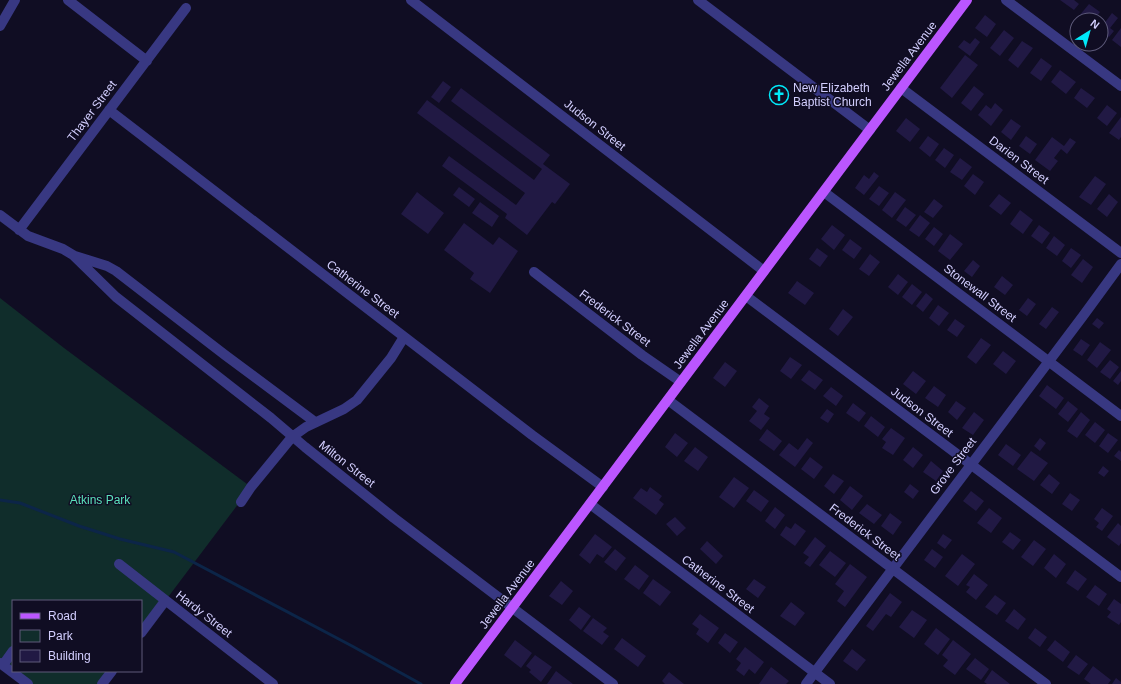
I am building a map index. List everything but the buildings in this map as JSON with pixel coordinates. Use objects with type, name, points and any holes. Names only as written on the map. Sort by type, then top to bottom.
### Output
[{"type":"main road","name":"Jewella Avenue","points":[[455,684],[967,0]]},
{"type":"street","points":[[0,26],[15,0]]},
{"type":"street","points":[[68,0],[146,61]]},
{"type":"street","name":"Judson Street","points":[[411,0],[764,271]]},
{"type":"street","points":[[698,0],[870,130]]},
{"type":"street","points":[[1006,0],[1121,86]]},
{"type":"street","name":"Thayer Street","points":[[19,230],[186,8]]},
{"type":"street","name":"Darien Street","points":[[901,88],[1121,253]]},
{"type":"street","name":"Catherine Street","points":[[110,110],[532,435],[603,487]]},
{"type":"street","name":"Stonewall Street","points":[[824,192],[1121,416]]},
{"type":"street","name":"Milton Street","points":[[0,215],[28,236],[63,249],[72,255],[116,298],[271,418],[292,437],[394,518],[613,684]]},
{"type":"street","name":"Milton Street","points":[[72,255],[107,266],[116,271],[315,422]]},
{"type":"street","name":"Grove Street","points":[[806,684],[1121,264]]},
{"type":"street","name":"Frederick Street","points":[[534,272],[642,355],[682,382]]},
{"type":"street","name":"Judson Street","points":[[746,296],[1121,578]]},
{"type":"street","points":[[240,502],[292,437],[315,422],[344,409],[357,400],[390,358],[404,337]]},
{"type":"street","name":"Frederick Street","points":[[668,400],[1046,684]]},
{"type":"street","name":"Catherine Street","points":[[590,504],[830,684]]},
{"type":"street","name":"Hardy Street","points":[[119,564],[273,684]]},
{"type":"street","points":[[142,632],[165,601]]},
{"type":"street","points":[[12,652],[1,664],[28,684]]},
{"type":"street","points":[[102,684],[111,672]]},
{"type":"green space","name":"Atkins Park","points":[[0,298],[64,348],[251,487],[142,632],[142,600],[12,600],[12,672],[0,663]]},
{"type":"green space","name":"Atkins Park","points":[[12,672],[111,672],[103,684],[28,684]]},
{"type":"waterway","points":[[0,500],[20,503],[79,526],[120,539],[174,552],[421,684]]},
{"type":"place","name":"New Elizabeth Baptist Church","points":[[779,95]]}]
